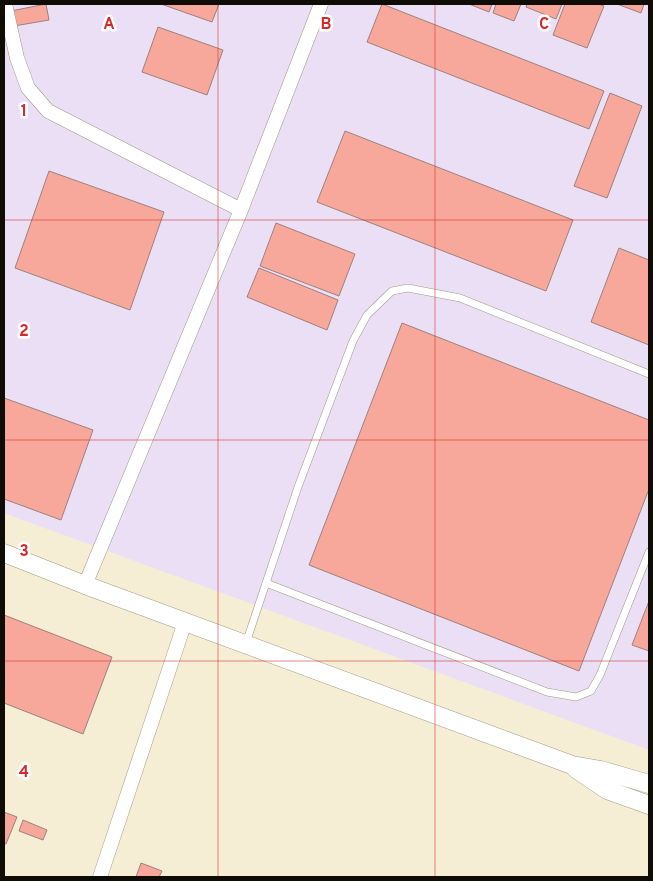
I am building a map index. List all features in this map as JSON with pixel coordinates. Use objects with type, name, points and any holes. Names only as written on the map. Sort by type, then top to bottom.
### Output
[{"type":"street","points":[[5,4],[17,58],[28,88],[48,111],[241,210]]},
{"type":"street","points":[[85,585],[241,210],[321,4]]},
{"type":"street","points":[[4,553],[85,585],[572,765],[600,770],[649,784]]},
{"type":"street","points":[[100,877],[185,622]]},
{"type":"street","points":[[572,765],[607,790],[649,804]]},
{"type":"lane","points":[[246,644],[298,486],[353,341],[367,315],[392,291],[408,288],[460,298],[649,374]]},
{"type":"lane","points":[[266,583],[547,692],[576,697],[591,691],[600,675],[649,552]]},
{"type":"shaded area","points":[[4,4],[649,4],[649,750],[4,513]]},
{"type":"building","points":[[46,4],[49,20],[14,26],[11,11]]},
{"type":"building","points":[[161,4],[219,4],[212,22]]},
{"type":"building","points":[[382,4],[604,91],[589,129],[367,42]]},
{"type":"building","points":[[469,4],[492,4],[489,12]]},
{"type":"building","points":[[496,4],[521,4],[514,21],[493,13]]},
{"type":"building","points":[[527,4],[562,4],[556,19],[526,7]]},
{"type":"building","points":[[565,4],[598,4],[604,6],[587,48],[553,35]]},
{"type":"building","points":[[617,4],[644,4],[641,13]]},
{"type":"building","points":[[158,27],[223,50],[207,95],[142,72]]},
{"type":"building","points":[[610,93],[642,106],[607,198],[574,186]]},
{"type":"building","points":[[345,131],[573,220],[546,291],[317,202]]},
{"type":"building","points":[[49,171],[164,212],[130,310],[15,268]]},
{"type":"building","points":[[276,223],[355,254],[339,296],[260,266]]},
{"type":"building","points":[[619,248],[649,260],[649,345],[591,322]]},
{"type":"building","points":[[259,268],[338,300],[327,330],[247,297]]},
{"type":"building","points":[[402,323],[649,420],[649,489],[579,671],[309,565]]},
{"type":"building","points":[[4,398],[93,430],[61,520],[4,499]]},
{"type":"building","points":[[649,601],[649,651],[632,645]]},
{"type":"building","points":[[4,615],[112,657],[83,734],[4,703]]},
{"type":"building","points":[[4,812],[17,817],[6,844],[4,843]]},
{"type":"building","points":[[23,820],[47,830],[43,840],[19,831]]},
{"type":"building","points":[[141,863],[162,871],[159,877],[136,877]]}]
